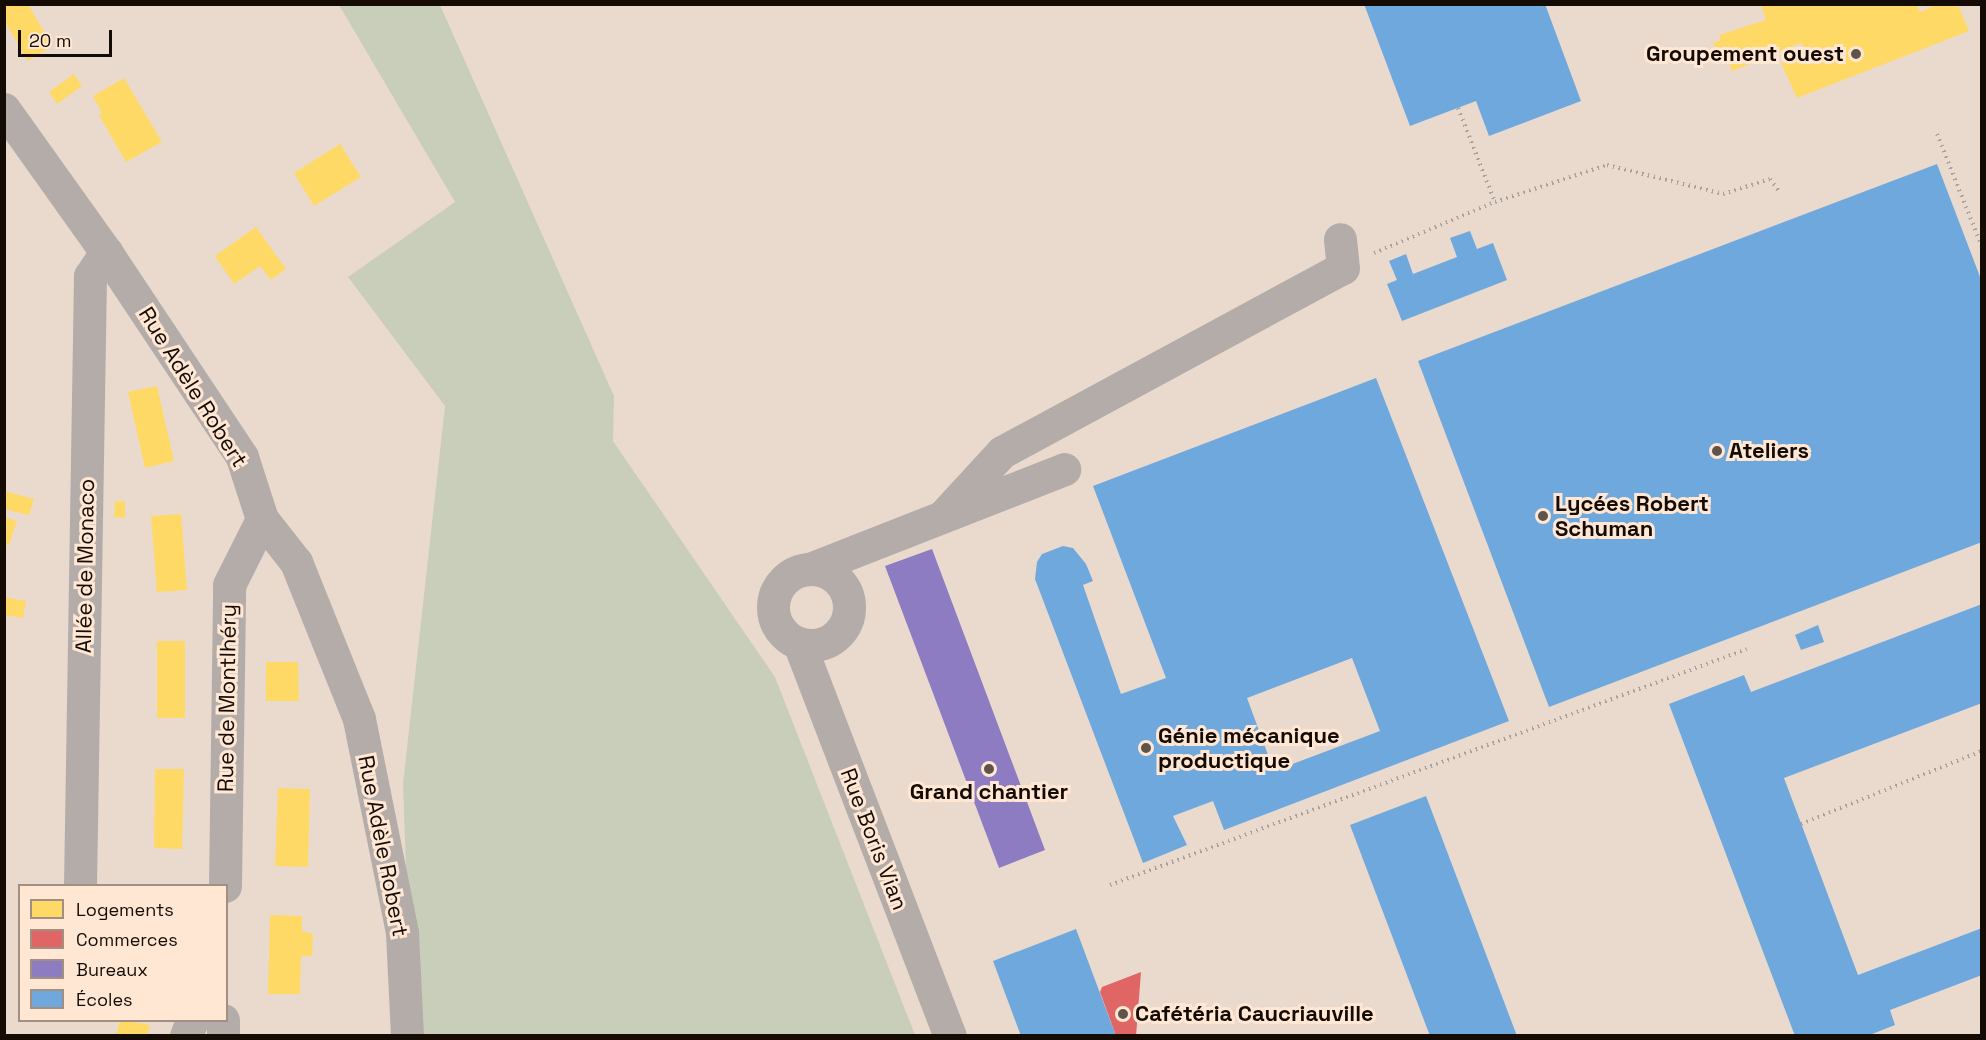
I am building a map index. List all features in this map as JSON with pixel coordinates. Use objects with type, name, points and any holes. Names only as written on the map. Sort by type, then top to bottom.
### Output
[{"type":"street","name":"Rue Adèle Robert","points":[[4,109],[106,252],[242,456],[262,519],[296,562],[359,719],[402,933],[407,1035]]},
{"type":"street","points":[[944,515],[1002,452],[1343,268],[1340,239]]},
{"type":"street","name":"Allée de Monaco","points":[[80,884],[90,276],[106,252]]},
{"type":"street","points":[[812,568],[836,578],[844,588],[849,613],[836,636],[812,645],[799,643],[789,638],[775,621],[773,600],[783,580],[812,568],[944,515],[1064,469]]},
{"type":"street","name":"Rue de Montlhéry","points":[[225,884],[229,585],[262,519]]},
{"type":"street","name":"Rue Boris Vian","points":[[799,643],[950,1035]]},
{"type":"path","points":[[1458,108],[1495,202]]},
{"type":"path","points":[[1937,134],[1982,247]]},
{"type":"path","points":[[1370,255],[1495,202],[1607,165],[1723,194],[1770,179],[1780,193]]},
{"type":"path","points":[[1110,885],[1747,649]]},
{"type":"path","points":[[1801,824],[1982,751]]},
{"type":"green space","points":[[339,5],[440,5],[614,396],[613,441],[775,677],[915,1035],[412,1035],[403,784],[445,406],[348,277],[455,202]]},
{"type":"building: Logements","points":[[4,4],[28,4],[52,46],[28,61],[4,20]]},
{"type":"building: Logements","name":"Groupement ouest","points":[[1761,5],[1917,5],[1920,12],[1936,5],[1958,5],[1969,31],[1797,98],[1781,63],[1805,51],[1801,43],[1732,71],[1727,56],[1720,59],[1713,43],[1721,40],[1719,35],[1766,20]]},
{"type":"building: Logements","points":[[74,74],[82,86],[57,104],[49,92]]},
{"type":"building: Logements","points":[[124,78],[162,142],[126,162],[99,115],[102,113],[93,96]]},
{"type":"building: Logements","points":[[340,144],[361,177],[314,206],[294,173]]},
{"type":"building: Logements","points":[[256,227],[286,269],[271,280],[260,266],[234,284],[215,256]]},
{"type":"building: Logements","points":[[157,386],[174,461],[145,468],[128,392]]},
{"type":"building: Logements","points":[[4,491],[34,499],[29,515],[4,509]]},
{"type":"building: Logements","points":[[115,501],[125,501],[125,518],[114,517]]},
{"type":"building: Logements","points":[[181,514],[187,590],[157,592],[151,516]]},
{"type":"building: Logements","points":[[4,517],[17,521],[9,545],[4,544]]},
{"type":"building: Logements","points":[[4,597],[26,601],[23,618],[4,615]]},
{"type":"building: Logements","points":[[157,641],[185,641],[185,718],[157,718]]},
{"type":"building: Logements","points":[[266,662],[298,662],[299,701],[266,701]]},
{"type":"building: Logements","points":[[155,769],[184,769],[182,849],[154,848]]},
{"type":"building: Logements","points":[[278,788],[310,789],[308,867],[275,866]]},
{"type":"building: Logements","points":[[270,915],[302,916],[302,931],[313,934],[312,956],[301,956],[300,994],[268,994]]},
{"type":"building: Logements","points":[[120,1022],[150,1025],[147,1036],[116,1036]]},
{"type":"building: Commerces","name":"Cafétéria Caucriauville","points":[[1141,972],[1136,1036],[1116,1036],[1100,992],[1102,987]]},
{"type":"building: Bureaux","points":[[932,549],[1045,850],[999,868],[885,566]]},
{"type":"building: Écoles","points":[[1364,4],[1545,4],[1581,101],[1489,136],[1476,101],[1410,126]]},
{"type":"building: Écoles","name":"Ateliers","points":[[1937,164],[1982,282],[1982,542],[1549,707],[1418,361]]},
{"type":"building: Écoles","points":[[1470,231],[1477,249],[1493,243],[1507,280],[1402,321],[1387,284],[1397,280],[1389,261],[1406,254],[1413,274],[1457,257],[1450,238]]},
{"type":"building: Écoles","points":[[1376,378],[1509,721],[1224,830],[1213,801],[1173,816],[1187,845],[1143,863],[1035,579],[1037,562],[1042,554],[1063,546],[1073,548],[1086,564],[1093,581],[1083,585],[1121,694],[1166,678],[1093,486]],"holes":[[[1352,658],[1380,731],[1274,771],[1247,698]]]},
{"type":"building: Écoles","points":[[1982,604],[1982,703],[1784,778],[1858,975],[1982,928],[1982,975],[1890,1010],[1895,1025],[1867,1036],[1795,1036],[1669,704],[1744,675],[1751,692]]},
{"type":"building: Écoles","points":[[1818,625],[1824,642],[1801,650],[1795,635]]},
{"type":"building: Écoles","points":[[1426,796],[1517,1036],[1430,1036],[1350,825]]},
{"type":"building: Écoles","points":[[1076,929],[1116,1036],[1021,1036],[993,961]]},
{"type":"place","name":"Groupement ouest","points":[[1856,54]]},
{"type":"place","name":"Ateliers","points":[[1717,451]]},
{"type":"place","name":"Lycées Robert Schuman","points":[[1543,516]]},
{"type":"place","name":"Génie mécanique productique","points":[[1146,748]]},
{"type":"place","name":"Grand chantier","points":[[989,769]]},
{"type":"place","name":"Cafétéria Caucriauville","points":[[1123,1014]]}]
